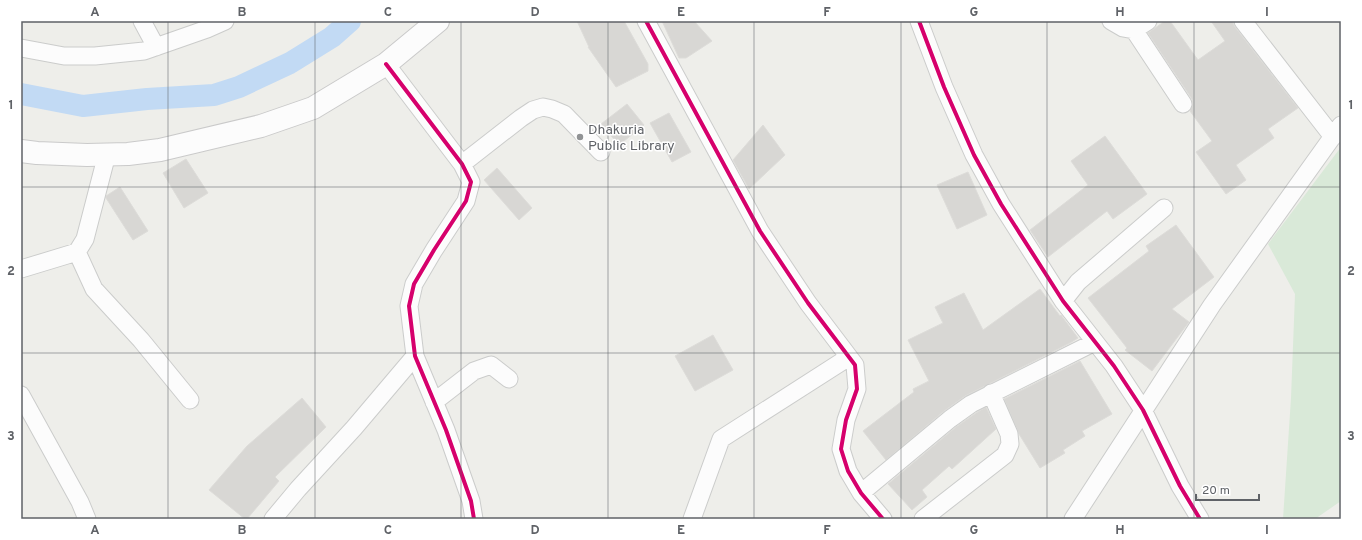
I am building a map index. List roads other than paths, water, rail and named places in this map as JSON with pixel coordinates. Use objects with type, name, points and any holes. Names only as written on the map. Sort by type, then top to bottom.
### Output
[{"type":"street","points":[[142,21],[156,47]]},
{"type":"street","points":[[21,48],[64,56],[95,56],[144,51],[207,29],[225,21]]},
{"type":"street","points":[[21,151],[44,154],[128,154],[160,150],[261,126],[313,108],[386,64],[438,21]]},
{"type":"street","points":[[646,21],[760,231],[808,303],[855,365],[857,388],[846,420],[841,449],[848,471],[861,493],[883,519]]},
{"type":"street","points":[[919,21],[944,88],[974,155],[1001,204],[1064,301],[1114,366],[1143,410],[1180,486],[1200,519]]},
{"type":"street","points":[[1111,21],[1123,28],[1141,26],[1183,104]]},
{"type":"street","points":[[1073,519],[1212,305],[1337,131],[1243,21]]},
{"type":"street","points":[[386,64],[462,164],[471,182],[466,201],[414,284],[409,306],[415,356],[446,430],[470,501],[474,519]]},
{"type":"street","points":[[462,164],[521,118],[533,110],[543,107],[564,114],[601,152]]},
{"type":"street","points":[[21,269],[77,252],[85,239],[107,154]]},
{"type":"street","points":[[1064,301],[1078,282],[1164,208]]},
{"type":"street","points":[[77,252],[94,289],[141,340],[190,400]]},
{"type":"street","points":[[861,493],[950,419],[971,404],[1095,342]]},
{"type":"street","points":[[273,519],[298,488],[354,428],[415,356]]},
{"type":"street","points":[[692,519],[721,439],[849,357]]},
{"type":"street","points":[[434,402],[474,371],[491,365],[510,380]]},
{"type":"street","points":[[923,519],[1005,455],[1010,444],[1009,434],[991,393]]},
{"type":"street","points":[[21,395],[80,502],[87,519]]},
{"type":"waterway","points":[[21,94],[83,106],[147,99],[214,95],[239,87],[290,63],[332,37],[350,21]]},
{"type":"place","name":"Dhakuria Public Library","points":[[580,137]]}]
